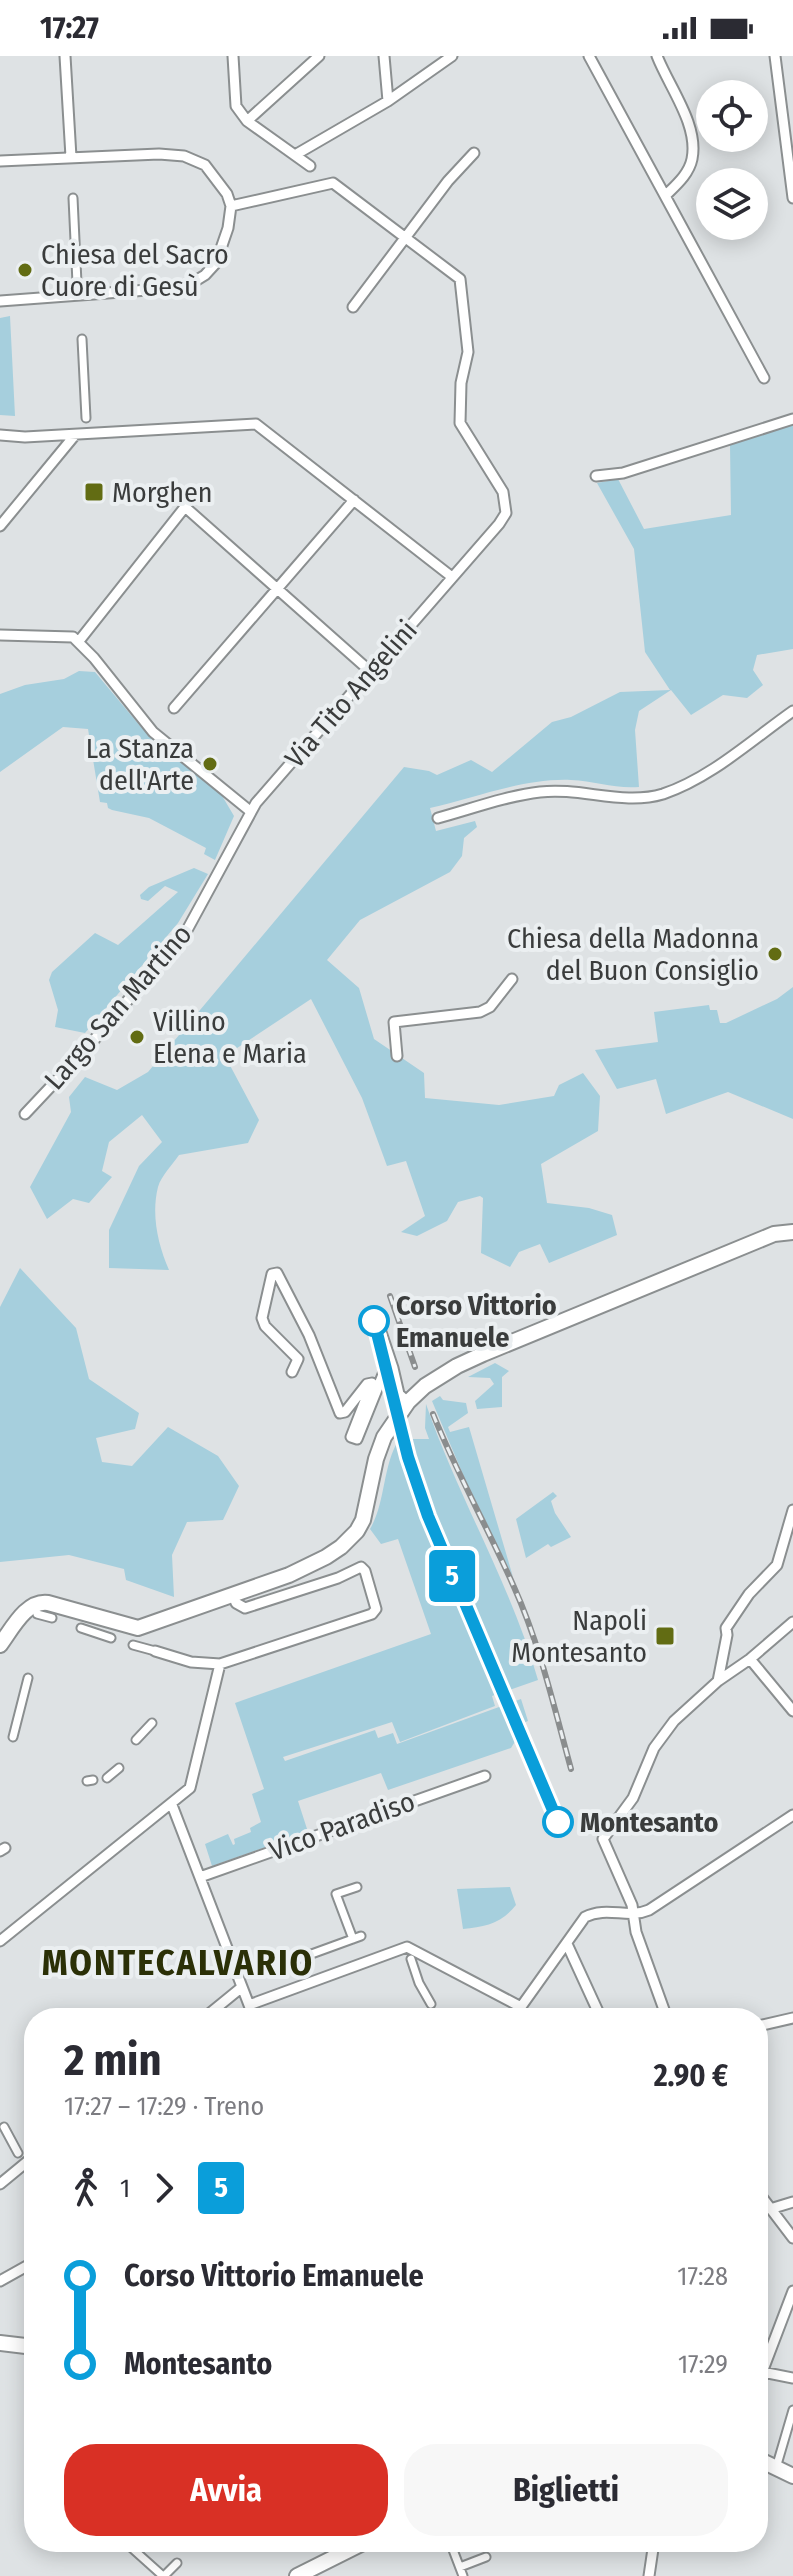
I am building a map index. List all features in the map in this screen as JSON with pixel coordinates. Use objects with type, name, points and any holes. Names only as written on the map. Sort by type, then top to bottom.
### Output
[{"type":"main road","points":[[0,1645],[37,1603],[48,1603],[138,1628],[289,1575],[326,1557],[351,1539],[363,1520],[384,1437],[408,1402],[440,1375],[481,1354],[774,1234],[793,1232]]},
{"type":"main road","points":[[0,2343],[24,2346]]},
{"type":"main road","points":[[768,2464],[793,2476]]},
{"type":"main road","points":[[297,2576],[345,2552]]},
{"type":"street","points":[[65,56],[71,157]]},
{"type":"street","points":[[233,56],[236,106],[247,121],[310,166]]},
{"type":"street","points":[[247,121],[319,56]]},
{"type":"street","points":[[384,56],[388,101]]},
{"type":"street","points":[[295,155],[388,101],[452,56]]},
{"type":"street","points":[[589,56],[764,378]]},
{"type":"street","points":[[657,56],[693,140],[692,161],[683,178],[666,195]]},
{"type":"street","points":[[775,56],[793,198]]},
{"type":"street","points":[[353,307],[448,181],[474,153]]},
{"type":"street","points":[[0,161],[159,154],[184,156],[205,165],[219,180],[231,206],[226,237],[216,263],[192,283],[161,289],[0,301]]},
{"type":"street","name":"Via Tito Angelini","points":[[231,206],[333,183],[460,279],[468,352],[461,383],[460,423],[503,492],[506,503],[506,513],[499,524],[250,811]]},
{"type":"street","points":[[73,198],[77,283]]},
{"type":"street","points":[[82,339],[86,418]]},
{"type":"street","points":[[596,476],[623,473],[793,419]]},
{"type":"street","points":[[0,435],[75,435],[256,424],[452,577]]},
{"type":"street","points":[[0,526],[75,435]]},
{"type":"street","points":[[174,708],[354,500]]},
{"type":"street","points":[[79,641],[185,507],[371,672]]},
{"type":"street","points":[[0,635],[73,637],[79,641],[153,732],[250,811]]},
{"type":"street","points":[[438,818],[538,792],[636,798],[666,793],[710,769],[793,711]]},
{"type":"street","name":"Largo San Martino","points":[[25,1114],[88,1047],[186,932],[250,811]]},
{"type":"street","points":[[397,1056],[394,1022],[480,1012],[490,1007],[512,979]]},
{"type":"street","points":[[292,1372],[298,1359],[265,1326],[262,1318],[272,1274],[277,1273],[309,1335],[340,1413],[345,1412],[367,1384],[372,1383],[351,1437],[357,1439],[384,1372],[381,1350],[370,1316],[375,1314],[399,1394],[408,1402]]},
{"type":"street","points":[[718,1681],[726,1628],[749,1594],[777,1565],[793,1510]]},
{"type":"street","points":[[133,1645],[191,1662],[220,1664],[372,1614],[376,1609],[365,1571],[361,1567],[338,1578],[245,1608],[236,1603],[233,1595]]},
{"type":"street","points":[[37,1614],[52,1618]]},
{"type":"street","points":[[663,2008],[636,1932],[633,1915],[603,1839],[633,1798],[654,1748],[674,1721],[718,1681],[750,1659],[793,1622]]},
{"type":"street","points":[[81,1628],[111,1638]]},
{"type":"street","points":[[750,1659],[793,1711]]},
{"type":"street","points":[[0,1941],[190,1788],[220,1664]]},
{"type":"street","points":[[13,1737],[28,1678]]},
{"type":"street","points":[[136,1740],[152,1723]]},
{"type":"street","points":[[107,1778],[119,1768]]},
{"type":"street","name":"Vico Paradiso","points":[[200,1877],[485,1776]]},
{"type":"street","points":[[172,1805],[250,2008]]},
{"type":"street","points":[[249,2005],[407,1947],[521,2007],[582,1920],[590,1914],[607,1911],[633,1915],[649,1910],[793,1815]]},
{"type":"street","points":[[284,1964],[357,1938],[336,1894],[357,1887]]},
{"type":"street","points":[[564,1947],[596,2008]]},
{"type":"street","points":[[411,1959],[419,1983],[431,2004]]},
{"type":"street","points":[[216,2008],[242,1987]]},
{"type":"street","points":[[768,2024],[793,2018]]},
{"type":"street","points":[[4,2127],[18,2153]]},
{"type":"street","points":[[0,2184],[24,2164]]},
{"type":"street","points":[[770,2209],[793,2202]]},
{"type":"street","points":[[768,2206],[793,2238]]},
{"type":"street","points":[[0,2281],[24,2268]]},
{"type":"street","points":[[768,2356],[793,2291]]},
{"type":"street","points":[[768,2373],[793,2378]]},
{"type":"street","points":[[776,2468],[793,2410]]},
{"type":"street","points":[[136,2552],[163,2576],[177,2563]]},
{"type":"street","points":[[454,2552],[463,2576]]},
{"type":"street","points":[[649,2576],[653,2552]]},
{"type":"street","points":[[460,2567],[486,2557]]},
{"type":"shaded area","points":[[10,316],[15,416],[0,415],[0,318]]},
{"type":"shaded area","points":[[793,425],[793,649],[757,655],[753,670],[763,685],[747,698],[723,695],[691,715],[671,690],[639,711],[635,730],[639,787],[553,780],[518,785],[430,808],[436,831],[475,821],[477,827],[464,838],[462,856],[450,872],[360,920],[327,960],[359,988],[374,1039],[424,1073],[425,1098],[499,1105],[554,1096],[559,1085],[583,1073],[600,1096],[598,1131],[541,1164],[547,1203],[589,1208],[612,1215],[617,1235],[549,1263],[540,1244],[519,1252],[510,1267],[481,1253],[483,1198],[480,1196],[458,1202],[447,1221],[417,1236],[401,1232],[425,1216],[406,1161],[387,1166],[362,1098],[311,999],[225,1056],[259,1120],[248,1143],[179,1155],[162,1179],[156,1198],[156,1219],[169,1270],[109,1268],[109,1230],[139,1166],[162,1142],[142,1115],[109,1142],[102,1171],[112,1177],[89,1203],[73,1199],[47,1219],[30,1187],[71,1112],[69,1097],[85,1077],[117,1090],[148,1072],[404,767],[437,775],[471,760],[492,772],[552,722],[571,717],[620,692],[670,690],[645,652],[634,549],[597,483],[618,479],[644,529],[731,515],[730,445]]},
{"type":"shaded area","points":[[79,671],[95,672],[141,727],[221,794],[234,816],[215,860],[204,854],[206,848],[149,818],[112,810],[107,803],[100,802],[88,729],[63,727],[0,772],[0,694],[25,685],[64,679]]},
{"type":"shaded area","points":[[194,868],[208,874],[178,923],[85,1033],[55,1027],[58,1010],[49,980],[52,972],[95,933],[118,945],[178,892],[165,886],[148,901],[141,899],[140,895],[149,887]]},
{"type":"shaded area","points":[[793,987],[793,1119],[728,1092],[666,1114],[656,1079],[617,1089],[595,1050],[658,1042],[654,1012],[709,1005],[710,1010],[717,1010],[720,1023],[726,1023],[777,999]]},
{"type":"shaded area","points":[[20,1268],[76,1328],[89,1379],[139,1413],[135,1429],[96,1438],[102,1462],[132,1466],[168,1427],[218,1456],[239,1486],[223,1520],[187,1522],[172,1555],[174,1597],[126,1580],[124,1569],[69,1555],[0,1562],[0,1307]]},
{"type":"shaded area","points":[[495,1363],[509,1371],[502,1377],[502,1407],[477,1409],[475,1401],[494,1384],[490,1378],[468,1377]]},
{"type":"shaded area","points":[[440,1396],[443,1400],[466,1403],[468,1413],[448,1427],[450,1432],[469,1427],[513,1577],[464,1477],[432,1401]]},
{"type":"shaded area","points":[[426,1404],[514,1610],[538,1680],[492,1696],[495,1706],[400,1742],[392,1722],[283,1757],[285,1761],[375,1730],[378,1738],[393,1733],[397,1744],[521,1699],[528,1721],[523,1723],[524,1727],[511,1748],[388,1790],[381,1773],[298,1801],[308,1832],[212,1866],[205,1844],[228,1834],[233,1845],[234,1839],[251,1832],[250,1828],[261,1822],[252,1794],[264,1789],[235,1703],[431,1634],[398,1539],[381,1544],[370,1529],[399,1439],[429,1439],[425,1428]]},
{"type":"shaded area","points":[[553,1492],[557,1496],[551,1501],[555,1513],[571,1537],[551,1547],[548,1544],[526,1558],[516,1519]]},
{"type":"shaded area","points":[[510,1887],[516,1905],[511,1911],[492,1923],[463,1929],[457,1889]]},
{"type":"railway","points":[[390,1296],[415,1367]]},
{"type":"railway","points":[[433,1414],[523,1609],[546,1676],[571,1769]]},
{"type":"train","name":"5","points":[[374,1321],[408,1457],[441,1552],[558,1822]]},
{"type":"place","name":"Chiesa del Sacro Cuore di Gesù","points":[[25,270]]},
{"type":"place","name":"Morghen","points":[[94,492]]},
{"type":"place","name":"La Stanza dell'Arte","points":[[210,764]]},
{"type":"place","name":"Chiesa della Madonna del Buon Consiglio","points":[[775,954]]},
{"type":"place","name":"Villino Elena e Maria","points":[[137,1037]]},
{"type":"place","name":"Corso Vittorio Emanuele","points":[[374,1321]]},
{"type":"place","name":"Napoli Montesanto","points":[[665,1636]]},
{"type":"place","name":"Montesanto","points":[[558,1822]]},
{"type":"district","name":"MONTECALVARIO","points":[[178,1963]]}]
